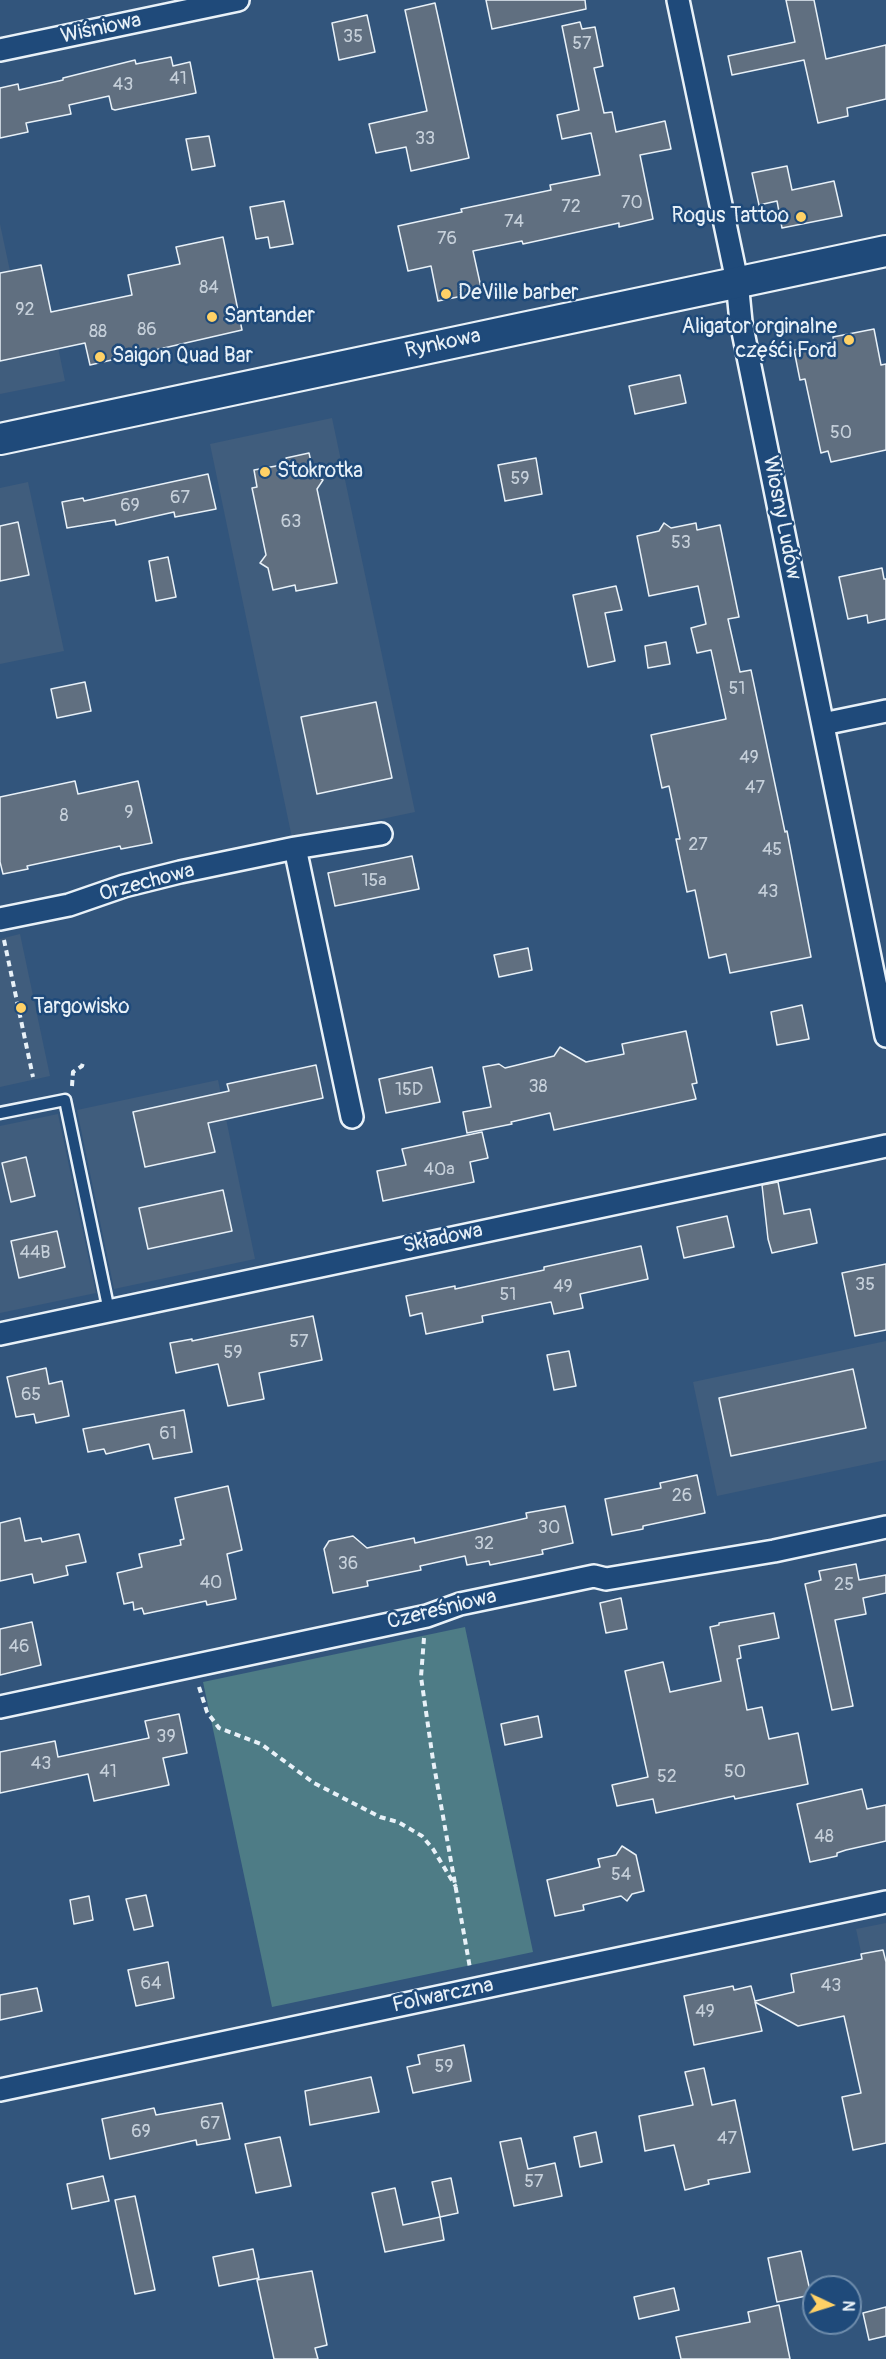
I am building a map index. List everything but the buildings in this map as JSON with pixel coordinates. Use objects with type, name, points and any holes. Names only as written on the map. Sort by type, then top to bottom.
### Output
[{"type":"street","name":"Wiśniowa","points":[[0,50],[238,0]]},
{"type":"street","name":"Wiosny Ludów","points":[[678,0],[737,281],[741,322],[886,1036]]},
{"type":"street","name":"Rynkowa","points":[[0,439],[886,251]]},
{"type":"street","points":[[823,724],[886,711]]},
{"type":"street","name":"Orzechowa","points":[[2,927],[124,886],[180,872],[295,848],[381,834]]},
{"type":"street","points":[[295,848],[352,1117]]},
{"type":"street","name":"Składowa","points":[[0,1334],[886,1146]]},
{"type":"street","name":"Czereśniowa","points":[[0,1707],[427,1616],[460,1604],[594,1576],[606,1579],[774,1551],[886,1527]]},
{"type":"street","name":"Folwarczna","points":[[0,2090],[886,1902]]},
{"type":"lane","points":[[0,1113],[65,1100],[109,1311]]},
{"type":"path","points":[[2,927],[33,1077]]},
{"type":"path","points":[[65,1100],[72,1088],[73,1072],[83,1063]]},
{"type":"path","points":[[427,1616],[421,1677],[433,1760],[471,1971]]},
{"type":"path","points":[[192,1666],[207,1712],[219,1728],[261,1744],[314,1783],[380,1816],[398,1822],[422,1836],[433,1849],[456,1887]]},
{"type":"shaded area","points":[[0,224],[10,271],[41,265],[65,381],[0,394]]},
{"type":"shaded area","points":[[332,418],[415,812],[292,838],[210,444]]},
{"type":"shaded area","points":[[28,482],[64,651],[0,664],[0,488]]},
{"type":"shaded area","name":"Targowisko","points":[[20,934],[50,1076],[0,1087],[0,939]]},
{"type":"shaded area","points":[[218,1080],[255,1259],[114,1289],[77,1110]]},
{"type":"shaded area","points":[[58,1114],[96,1293],[0,1313],[0,1126]]},
{"type":"shaded area","points":[[886,1341],[886,1460],[717,1496],[693,1382]]},
{"type":"shaded area","points":[[886,1923],[886,2068],[856,1929]]},
{"type":"green space","points":[[465,1627],[533,1952],[272,2007],[203,1682]]},
{"type":"place","name":"Rogus Tattoo","points":[[801,217]]},
{"type":"place","name":"DeVille barber","points":[[446,294]]},
{"type":"place","name":"Santander","points":[[212,317]]},
{"type":"place","name":"Aligator orginalne częśći Ford","points":[[849,340]]},
{"type":"place","name":"Saigon Quad Bar","points":[[100,357]]},
{"type":"place","name":"Stokrotka","points":[[265,472]]},
{"type":"place","name":"Targowisko","points":[[21,1008]]}]
